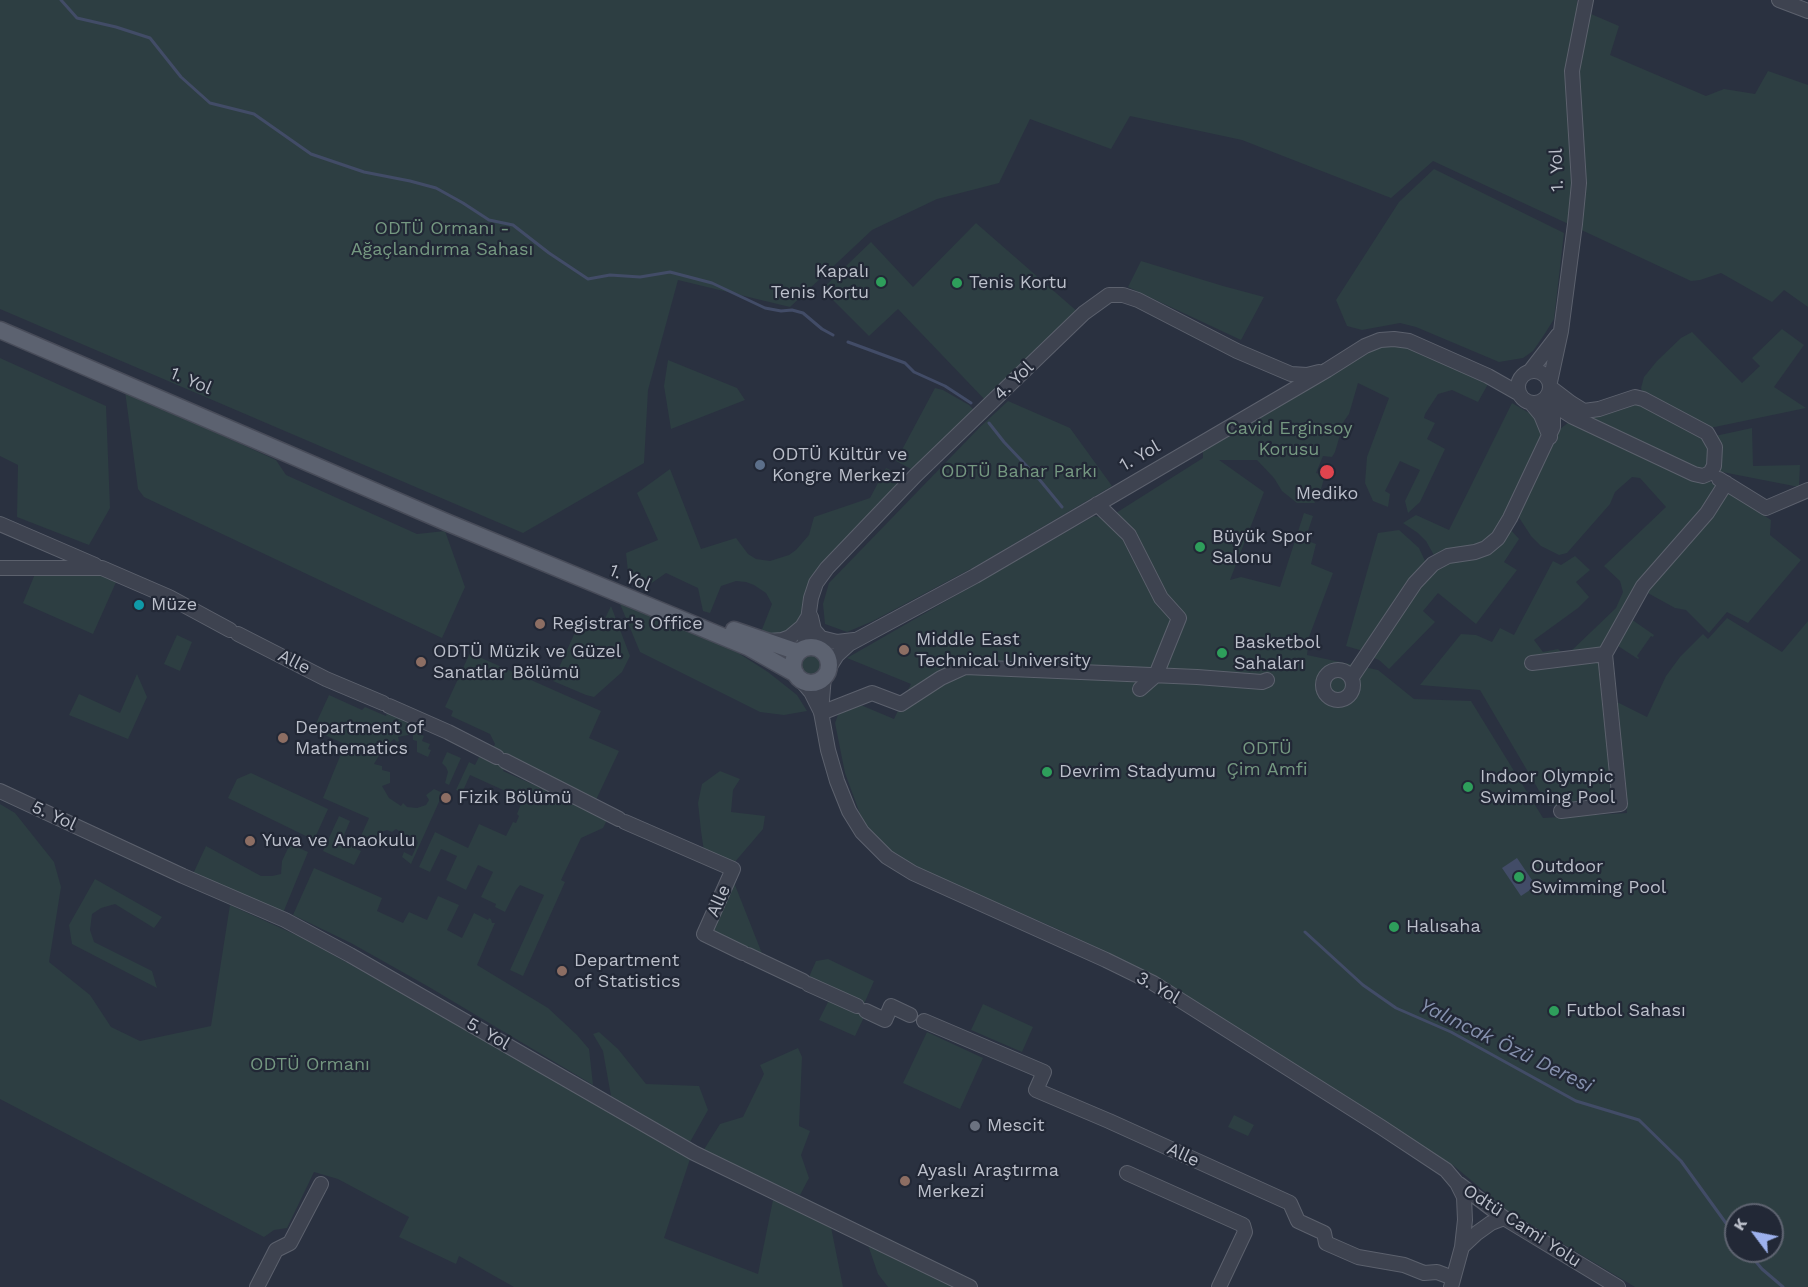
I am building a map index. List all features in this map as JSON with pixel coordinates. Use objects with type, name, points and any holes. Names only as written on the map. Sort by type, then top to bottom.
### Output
[{"type":"main road","name":"1. Yol","points":[[0,319],[115,374],[600,581],[748,647],[765,655],[798,677]]},
{"type":"main road","name":"1. Yol","points":[[0,330],[115,374]]},
{"type":"main road","name":"1. Yol","points":[[600,581],[763,641],[801,650]]},
{"type":"main road","points":[[816,648],[821,650],[828,660],[825,674],[814,682],[807,682],[798,677],[794,670],[793,660],[801,650],[816,648]]},
{"type":"street","points":[[1779,0],[1808,12]]},
{"type":"street","name":"1. Yol","points":[[1544,394],[1561,331],[1575,224],[1579,183],[1572,71],[1578,30],[1588,3]]},
{"type":"street","name":"4. Yol","points":[[801,650],[811,612],[811,598],[816,583],[823,573],[916,476],[1084,313],[1109,295],[1123,295],[1138,300],[1203,335],[1291,374],[1307,375],[1327,370]]},
{"type":"street","points":[[1544,394],[1573,417],[1694,474],[1703,476],[1710,473],[1714,466],[1715,447],[1707,433],[1643,399],[1635,397],[1599,409],[1584,411],[1570,403],[1544,394],[1526,401],[1518,393],[1517,387],[1561,331]]},
{"type":"street","name":"1. Yol","points":[[825,674],[843,649],[859,639],[975,576],[1365,346],[1380,340],[1394,339],[1408,342],[1488,376],[1518,393]]},
{"type":"street","points":[[1276,368],[1284,375],[1287,384],[1286,394]]},
{"type":"street","points":[[1352,677],[1415,583],[1433,564],[1448,556],[1486,548],[1498,538],[1550,437],[1541,415],[1545,374],[1536,370],[1526,374],[1488,376]]},
{"type":"street","points":[[1710,473],[1766,508],[1808,490]]},
{"type":"street","points":[[1561,811],[1620,804],[1605,654],[1643,586],[1707,513],[1726,483]]},
{"type":"street","points":[[1097,504],[1129,536],[1161,598],[1179,618],[1156,675],[1140,689]]},
{"type":"street","name":"Alle","points":[[0,524],[169,597],[326,679],[448,732],[622,820],[733,869],[704,934],[885,1020],[891,1006],[910,1015]]},
{"type":"street","name":"Alle","points":[[0,568],[99,567]]},
{"type":"street","points":[[811,612],[814,630],[821,638],[837,642],[859,639]]},
{"type":"street","name":"4. Yol","points":[[763,641],[790,637],[802,627],[811,612]]},
{"type":"street","points":[[1532,663],[1605,654]]},
{"type":"street","points":[[821,712],[872,693],[902,704],[941,678],[965,667],[1262,682],[1267,680]]},
{"type":"street","name":"3. Yol","points":[[821,712],[825,674]]},
{"type":"street","name":"3. Yol","points":[[798,677],[811,692],[821,712],[831,760],[849,811],[862,832],[887,857],[913,873],[1153,983],[1381,1127],[1446,1170],[1457,1183]]},
{"type":"street","name":"5. Yol","points":[[0,791],[183,876],[285,920],[694,1153],[970,1287]]},
{"type":"street","name":"Alle","points":[[924,1021],[1044,1072],[1036,1090],[1290,1203],[1298,1221],[1324,1233],[1326,1243],[1358,1257],[1404,1265],[1424,1273],[1437,1272],[1452,1283]]},
{"type":"street","points":[[1127,1173],[1243,1225],[1245,1232],[1219,1287]]},
{"type":"street","points":[[1452,1283],[1465,1220],[1464,1197],[1457,1183]]},
{"type":"street","name":"Odtü Cami Yolu","points":[[1457,1183],[1504,1218],[1618,1287]]},
{"type":"street","points":[[257,1287],[276,1250],[290,1243],[321,1184]]},
{"type":"street","points":[[1461,1247],[1491,1223],[1504,1218]]},
{"type":"green space","name":"ODTÜ Ormanı - Ağaçlandırma Sahası","points":[[0,0],[1577,0],[1577,8],[1619,26],[1610,55],[1706,96],[1724,89],[1755,94],[1768,71],[1808,85],[1808,307],[1784,290],[1772,302],[1721,273],[1691,281],[1433,161],[1391,198],[1242,140],[1130,116],[1111,149],[1030,119],[999,183],[937,199],[872,230],[790,307],[678,280],[648,390],[644,463],[523,533],[0,309]]},
{"type":"green space","points":[[1434,169],[1564,233],[1554,319],[1533,351],[1523,358],[1499,362],[1416,327],[1400,323],[1362,330],[1347,326],[1336,300],[1399,202]]},
{"type":"green space","points":[[976,223],[1079,313],[987,402],[898,309],[869,336],[822,289],[871,242],[913,287]]},
{"type":"green space","points":[[1141,261],[1264,297],[1241,340],[1128,287]]},
{"type":"green space","points":[[1782,329],[1804,345],[1774,387],[1806,408],[1710,428],[1643,394],[1641,388],[1644,377],[1681,338],[1692,332],[1742,383],[1760,366],[1752,358]]},
{"type":"green space","points":[[1385,342],[1399,344],[1488,384],[1478,402],[1452,390],[1438,394],[1425,414],[1424,418],[1435,423],[1427,439],[1445,449],[1420,502],[1408,513],[1405,501],[1420,470],[1400,461],[1385,491],[1390,494],[1388,507],[1373,501],[1365,483],[1367,457],[1389,398],[1358,383],[1335,452],[1332,457],[1323,456],[1316,473],[1325,475],[1321,489],[1311,493],[1315,503],[1297,503],[1282,491],[1274,478],[1257,460],[1219,460],[1264,492],[1230,580],[1241,577],[1280,587],[1304,513],[1313,516],[1305,540],[1316,544],[1311,564],[1333,573],[1309,637],[1307,655],[1378,670],[1414,699],[1471,701],[1543,818],[1627,813],[1617,702],[1647,717],[1666,676],[1680,657],[1703,634],[1708,639],[1727,618],[1782,652],[1808,621],[1808,1287],[1635,1287],[1508,1211],[1454,1166],[1150,973],[1062,931],[926,872],[890,851],[871,834],[863,822],[845,773],[835,723],[839,712],[848,705],[863,706],[894,719],[911,684],[847,658],[1094,516],[1108,518],[1203,458],[1203,447]]},
{"type":"green space","points":[[0,358],[106,406],[110,508],[89,545],[17,517],[18,465],[0,456]]},
{"type":"green space","points":[[668,360],[737,388],[745,400],[671,429],[664,386]]},
{"type":"green space","points":[[935,388],[969,405],[976,412],[915,471],[896,461]]},
{"type":"green space","points":[[125,391],[276,460],[286,475],[417,534],[445,531],[465,587],[442,638],[144,497],[138,489]]},
{"type":"green space","points":[[1548,395],[1584,411],[1635,397],[1707,433],[1714,466],[1694,474]]},
{"type":"green space","name":"ODTÜ Bahar Parkı","points":[[1008,401],[1070,428],[1112,486],[978,565],[873,621],[847,632],[825,624],[823,604],[829,583]]},
{"type":"green space","points":[[1512,403],[1531,414],[1538,422],[1544,438],[1503,523],[1485,543],[1435,557],[1426,541],[1403,523],[1416,515],[1449,530]]},
{"type":"green space","points":[[1569,422],[1693,481],[1710,482],[1718,486],[1601,649],[1568,654],[1616,608],[1623,592],[1620,581],[1604,566],[1666,507],[1640,478],[1632,477],[1615,492],[1610,504],[1567,553],[1559,555],[1541,546],[1531,536],[1518,516],[1560,429]]},
{"type":"green space","points":[[1752,428],[1753,466],[1800,465],[1799,487],[1717,471],[1722,450],[1720,441],[1715,436]]},
{"type":"green space","points":[[886,468],[907,478],[822,566],[802,620],[787,633],[775,636],[761,632],[772,604],[766,593],[746,582],[736,581],[721,586],[710,613],[703,611],[698,588],[666,573],[646,587],[629,581],[626,553],[658,540],[637,493],[670,469],[701,549],[736,538],[748,554],[756,559],[770,561],[789,555],[796,550],[809,535],[814,517],[870,498]]},
{"type":"green space","points":[[1728,492],[1771,520],[1770,535],[1801,560],[1748,623],[1727,612],[1709,633],[1686,610],[1675,608],[1646,592],[1715,514]]},
{"type":"green space","points":[[1510,529],[1519,539],[1504,562],[1517,570],[1476,624],[1438,593],[1423,611],[1435,622],[1389,669],[1379,660],[1371,657],[1429,573]]},
{"type":"green space","points":[[1399,530],[1419,548],[1426,563],[1363,651],[1346,646],[1378,533]]},
{"type":"green space","points":[[1575,556],[1590,570],[1576,582],[1589,597],[1578,608],[1534,640],[1543,652],[1558,649],[1573,663],[1600,659],[1615,799],[1548,806],[1480,690],[1420,685],[1461,634],[1476,635],[1492,642],[1500,628],[1514,635],[1553,561],[1561,565]]},
{"type":"green space","points":[[99,573],[117,580],[93,634],[23,603],[35,574]]},
{"type":"green space","points":[[618,599],[732,649],[768,672],[797,695],[807,711],[784,715],[760,712],[640,652]]},
{"type":"green space","points":[[611,606],[630,656],[622,672],[594,697],[553,681],[581,619],[601,627]]},
{"type":"green space","points":[[1631,619],[1654,635],[1637,656],[1638,659],[1615,644]]},
{"type":"green space","points":[[177,635],[192,642],[180,671],[164,664]]},
{"type":"green space","points":[[470,653],[601,711],[589,738],[619,751],[595,802],[492,750],[495,744],[490,734],[451,716],[453,711],[445,707]]},
{"type":"green space","points":[[811,654],[819,657],[822,665],[819,673],[811,676],[803,673],[800,665],[803,657]]},
{"type":"green space","points":[[137,674],[147,697],[128,739],[69,715],[79,694],[120,713]]},
{"type":"green space","points":[[329,695],[362,710],[365,707],[386,716],[387,713],[420,728],[418,733],[424,736],[422,741],[430,744],[428,749],[431,750],[428,757],[417,752],[417,741],[413,740],[413,734],[398,737],[399,741],[394,739],[383,749],[385,754],[381,752],[374,764],[390,772],[390,783],[382,786],[389,798],[401,806],[403,803],[407,807],[417,808],[426,805],[429,800],[426,795],[434,789],[443,793],[411,864],[402,857],[404,852],[412,856],[418,843],[417,840],[409,836],[405,837],[396,829],[392,832],[387,830],[381,832],[379,836],[365,840],[360,838],[369,818],[323,798],[345,744],[313,730]]},
{"type":"green space","points":[[447,752],[461,758],[449,785],[445,783],[448,772],[442,763]]},
{"type":"green space","points":[[480,755],[505,767],[503,771],[608,818],[603,828],[581,838],[561,880],[565,882],[523,976],[510,970],[544,895],[520,885],[505,912],[495,907],[496,904],[481,897],[493,872],[478,865],[466,890],[446,880],[457,856],[441,849],[430,872],[419,867],[435,832],[468,848],[479,824],[506,836],[513,822],[516,823],[523,799],[470,775],[462,793],[456,790],[469,762],[475,765]]},
{"type":"green space","points":[[720,771],[740,779],[733,790],[731,812],[765,816],[763,829],[734,863],[704,851],[698,803],[702,784]]},
{"type":"green space","points":[[251,773],[328,809],[314,840],[228,798],[237,779]]},
{"type":"green space","name":"ODTÜ Ormanı","points":[[0,804],[15,813],[54,862],[61,887],[49,962],[90,995],[111,1027],[140,1041],[211,1026],[230,905],[305,939],[691,1156],[664,1238],[758,1274],[773,1200],[831,1227],[843,1287],[514,1287],[459,1256],[456,1264],[399,1237],[409,1217],[338,1179],[314,1172],[287,1228],[274,1230],[264,1237],[0,1099]]},
{"type":"green space","points":[[339,816],[350,821],[341,842],[361,851],[354,865],[323,851]]},
{"type":"green space","points":[[290,844],[308,852],[283,913],[193,874],[206,846],[261,876],[281,874],[282,861]]},
{"type":"green space","points":[[314,868],[382,898],[377,911],[403,923],[409,912],[427,920],[438,896],[459,905],[447,930],[462,938],[474,913],[488,920],[491,919],[492,923],[495,923],[477,965],[548,1008],[577,1035],[589,1049],[593,1085],[429,987],[351,943],[293,915]]},
{"type":"green space","points":[[95,879],[162,917],[154,928],[115,904],[101,908],[92,914],[90,930],[94,942],[152,971],[157,988],[72,944],[69,925]]},
{"type":"green space","points":[[733,880],[763,956],[710,932]]},
{"type":"green space","points":[[828,959],[874,981],[864,1004],[808,979],[816,961]]},
{"type":"green space","points":[[830,998],[865,1015],[855,1036],[819,1020]]},
{"type":"green space","points":[[983,1004],[1033,1027],[1022,1052],[971,1030]]},
{"type":"green space","points":[[599,1032],[618,1049],[646,1084],[699,1086],[708,1110],[690,1142],[611,1096],[603,1051],[593,1034]]},
{"type":"green space","points":[[927,1032],[983,1058],[960,1109],[903,1083]]},
{"type":"green space","points":[[798,1048],[802,1057],[799,1126],[810,1131],[801,1155],[809,1178],[800,1195],[703,1151],[720,1124],[743,1117],[764,1074],[760,1065]]},
{"type":"green space","points":[[1234,1115],[1254,1125],[1248,1136],[1228,1127]]},
{"type":"green space","points":[[868,1245],[958,1287],[888,1287],[878,1274]]},
{"type":"water","name":"Outdoor Swimming Pool","points":[[1517,858],[1536,886],[1521,896],[1502,868]]},
{"type":"waterway","name":"Yalıncak Özü Deresi","points":[[61,0],[77,18],[150,38],[181,77],[210,103],[254,114],[311,154],[364,172],[436,188],[489,220],[513,225],[588,279],[610,275],[640,277],[670,272],[712,283],[765,308],[803,313],[833,335]]},
{"type":"waterway","name":"Yalıncak Özü Deresi","points":[[848,342],[905,363],[914,372],[945,386],[971,403]]},
{"type":"waterway","name":"Yalıncak Özü Deresi","points":[[989,423],[1062,507]]},
{"type":"waterway","name":"Yalıncak Özü Deresi","points":[[1305,932],[1363,985],[1396,1008],[1451,1032],[1576,1101],[1639,1120],[1681,1161],[1724,1220]]},
{"type":"waterway","name":"Yalıncak Özü Deresi","points":[[1757,1263],[1783,1287]]},
{"type":"place","name":"Kapalı Tenis Kortu","points":[[881,282]]},
{"type":"place","name":"Tenis Kortu","points":[[957,283]]},
{"type":"place","name":"ODTÜ Kültür ve Kongre Merkezi","points":[[760,465]]},
{"type":"place","name":"Mediko","points":[[1327,472]]},
{"type":"place","name":"Büyük Spor Salonu","points":[[1200,547]]},
{"type":"place","name":"Müze","points":[[139,605]]},
{"type":"place","name":"Registrar's Office","points":[[540,624]]},
{"type":"place","name":"Middle East Technical University","points":[[904,650]]},
{"type":"place","name":"Basketbol Sahaları","points":[[1222,653]]},
{"type":"place","name":"ODTÜ Müzik ve Güzel Sanatlar Bölümü","points":[[421,662]]},
{"type":"place","name":"Department of Mathematics","points":[[283,738]]},
{"type":"place","name":"Devrim Stadyumu","points":[[1047,772]]},
{"type":"place","name":"Indoor Olympic Swimming Pool","points":[[1468,787]]},
{"type":"place","name":"Fizik Bölümü","points":[[446,798]]},
{"type":"place","name":"Yuva ve Anaokulu","points":[[250,841]]},
{"type":"place","name":"Outdoor Swimming Pool","points":[[1519,877]]},
{"type":"place","name":"Halısaha","points":[[1394,927]]},
{"type":"place","name":"Department of Statistics","points":[[562,971]]},
{"type":"place","name":"Futbol Sahası","points":[[1554,1011]]},
{"type":"place","name":"Mescit","points":[[975,1126]]},
{"type":"place","name":"Ayaslı Araştırma Merkezi","points":[[905,1181]]},
{"type":"park label","name":"Cavid Erginsoy Korusu","points":[[1289,439]]},
{"type":"park label","name":"ODTÜ Çim Amfi","points":[[1267,759]]}]
